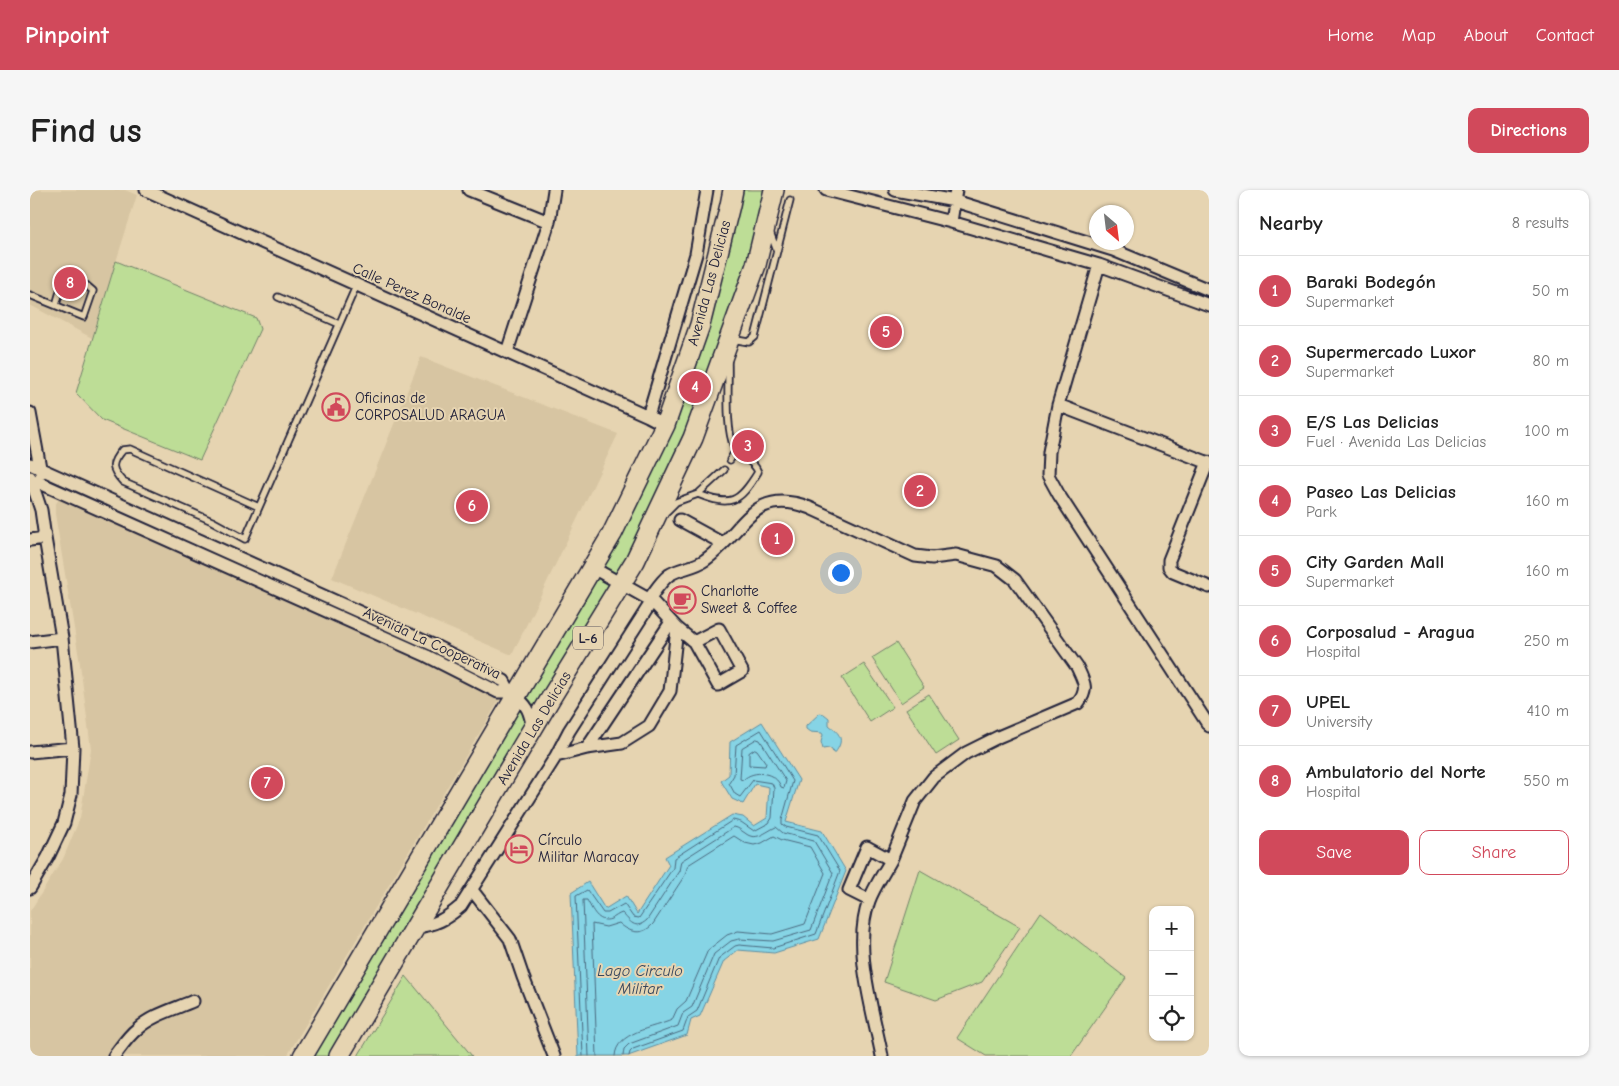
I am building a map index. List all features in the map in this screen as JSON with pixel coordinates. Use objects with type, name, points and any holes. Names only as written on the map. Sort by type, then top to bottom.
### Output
[{"type":"main road","points":[[732,198],[748,190]]},
{"type":"main road","name":"Avenida Las Delicias","points":[[339,1056],[552,696],[635,561],[693,438],[756,265],[767,221],[782,195]]},
{"type":"main road","name":"Avenida Las Delicias","points":[[302,1056],[612,534],[665,425],[700,325],[732,198]]},
{"type":"street","name":"Calle Perez Bonalde","points":[[146,190],[665,425]]},
{"type":"street","points":[[469,190],[549,222]]},
{"type":"street","points":[[507,352],[549,222],[554,190]]},
{"type":"street","points":[[648,416],[696,254],[708,190]]},
{"type":"street","points":[[826,190],[951,222],[1099,265],[1206,303],[1209,277]]},
{"type":"street","points":[[896,190],[955,196],[1112,250],[1208,290]]},
{"type":"street","points":[[951,222],[955,196]]},
{"type":"street","points":[[1099,265],[1058,405],[1049,452],[1048,475],[1059,496],[1209,726]]},
{"type":"street","points":[[1058,405],[1208,462],[1169,560],[1169,567],[1172,572],[1209,586]]},
{"type":"street","points":[[30,413],[35,466],[43,484],[41,510]]},
{"type":"street","name":"Avenida La Cooperativa","points":[[35,466],[433,645],[504,681],[516,697]]},
{"type":"street","points":[[30,478],[41,510],[62,638],[73,748],[71,795],[64,823],[33,876],[30,888]]},
{"type":"street","name":"Avenida La Cooperativa","points":[[30,478],[427,656],[498,692],[516,697]]},
{"type":"street","points":[[415,927],[430,925],[447,918],[461,906],[556,756],[569,731],[650,600],[669,575],[704,561],[750,514],[759,508],[771,503],[797,503],[916,556],[932,558],[956,555],[997,566],[1015,580],[1077,667],[1084,682],[1085,695],[1078,703],[998,736],[966,752],[934,776],[915,801],[891,860],[869,900],[862,928],[864,964],[882,1056]]},
{"type":"street","points":[[680,520],[722,543]]},
{"type":"street","points":[[30,540],[45,538]]},
{"type":"street","points":[[593,568],[650,600],[674,625],[694,642],[718,684],[742,671],[719,629],[694,642]]},
{"type":"street","points":[[587,748],[674,625]]},
{"type":"street","points":[[556,756],[587,748],[622,743],[649,726],[670,691],[674,625]]},
{"type":"street","points":[[30,642],[62,638]]},
{"type":"street","points":[[516,697],[546,700],[552,696]]},
{"type":"street","points":[[516,697],[528,709],[533,730]]},
{"type":"street","points":[[30,752],[73,748]]},
{"type":"street","points":[[869,900],[849,890],[867,847],[891,860]]},
{"type":"street","points":[[472,890],[510,939],[523,978],[554,1056]]},
{"type":"street","points":[[114,1056],[142,1024],[160,1014],[193,1001]]},
{"type":"lane","points":[[698,494],[727,502],[735,499],[750,485],[758,472],[756,467],[736,450],[729,435],[729,341],[749,342],[755,337],[777,251],[782,195]]},
{"type":"lane","points":[[767,221],[777,251]]},
{"type":"lane","points":[[30,295],[84,317],[93,291],[86,285],[64,278],[56,305]]},
{"type":"lane","points":[[259,507],[130,449],[122,450],[116,457],[113,466],[123,482],[212,521],[245,539],[357,284]]},
{"type":"lane","points":[[278,297],[338,324]]},
{"type":"lane","points":[[730,460],[736,450]]},
{"type":"lane","points":[[651,527],[676,502],[698,494],[724,470]]},
{"type":"shaded area","points":[[30,190],[125,190],[137,195],[92,338],[30,305]]},
{"type":"shaded area","points":[[421,357],[618,434],[512,655],[332,578]]},
{"type":"shaded area","points":[[67,495],[501,697],[287,1056],[30,1056],[30,911],[63,859],[80,818],[91,749],[80,664],[55,514],[55,505],[59,499]]},
{"type":"green space","points":[[733,190],[774,190],[756,265],[635,561],[339,1056],[303,1056],[665,425]]},
{"type":"green space","points":[[116,261],[256,318],[260,329],[200,460],[102,420],[76,393]]},
{"type":"green space","points":[[896,643],[924,687],[901,703],[872,658]]},
{"type":"green space","points":[[864,664],[893,707],[870,722],[842,678]]},
{"type":"green space","points":[[929,694],[959,740],[936,755],[906,709]]},
{"type":"green space","points":[[920,870],[1020,927],[982,982],[936,1000],[884,982]]},
{"type":"green space","points":[[1041,912],[1126,978],[1071,1056],[986,1056],[957,1038]]},
{"type":"green space","points":[[406,976],[472,1056],[358,1056]]},
{"type":"water","points":[[820,713],[829,718],[829,725],[840,737],[840,744],[835,753],[829,748],[823,749],[821,742],[822,733],[810,732],[806,729],[806,726]]},
{"type":"water","name":"Lago Circulo Militar","points":[[762,722],[799,780],[786,822],[822,831],[846,871],[819,939],[774,953],[738,950],[724,961],[700,1016],[691,1020],[687,1035],[628,1056],[578,1056],[571,893],[588,882],[605,909],[626,896],[637,914],[669,865],[665,857],[732,815],[743,817],[754,826],[767,818],[769,787],[755,784],[743,804],[732,799],[721,781],[729,775],[730,742]]},
{"type":"place","name":"Ambulatorio del Norte","points":[[70,283]]},
{"type":"place","name":"City Garden Mall","points":[[886,332]]},
{"type":"place","name":"Paseo Las Delicias","points":[[695,387]]},
{"type":"place","name":"Oficinas de CORPOSALUD ARAGUA","points":[[336,407]]},
{"type":"place","name":"E/S Las Delicias","points":[[748,446]]},
{"type":"place","name":"Supermercado Luxor","points":[[920,491]]},
{"type":"place","name":"Corposalud - Aragua","points":[[472,506]]},
{"type":"place","name":"Baraki Bodegón","points":[[777,539]]},
{"type":"place","name":"Charlotte Sweet & Coffee","points":[[682,600]]},
{"type":"place","name":"UPEL","points":[[267,783]]},
{"type":"place","name":"Círculo Militar Maracay","points":[[519,849]]}]
